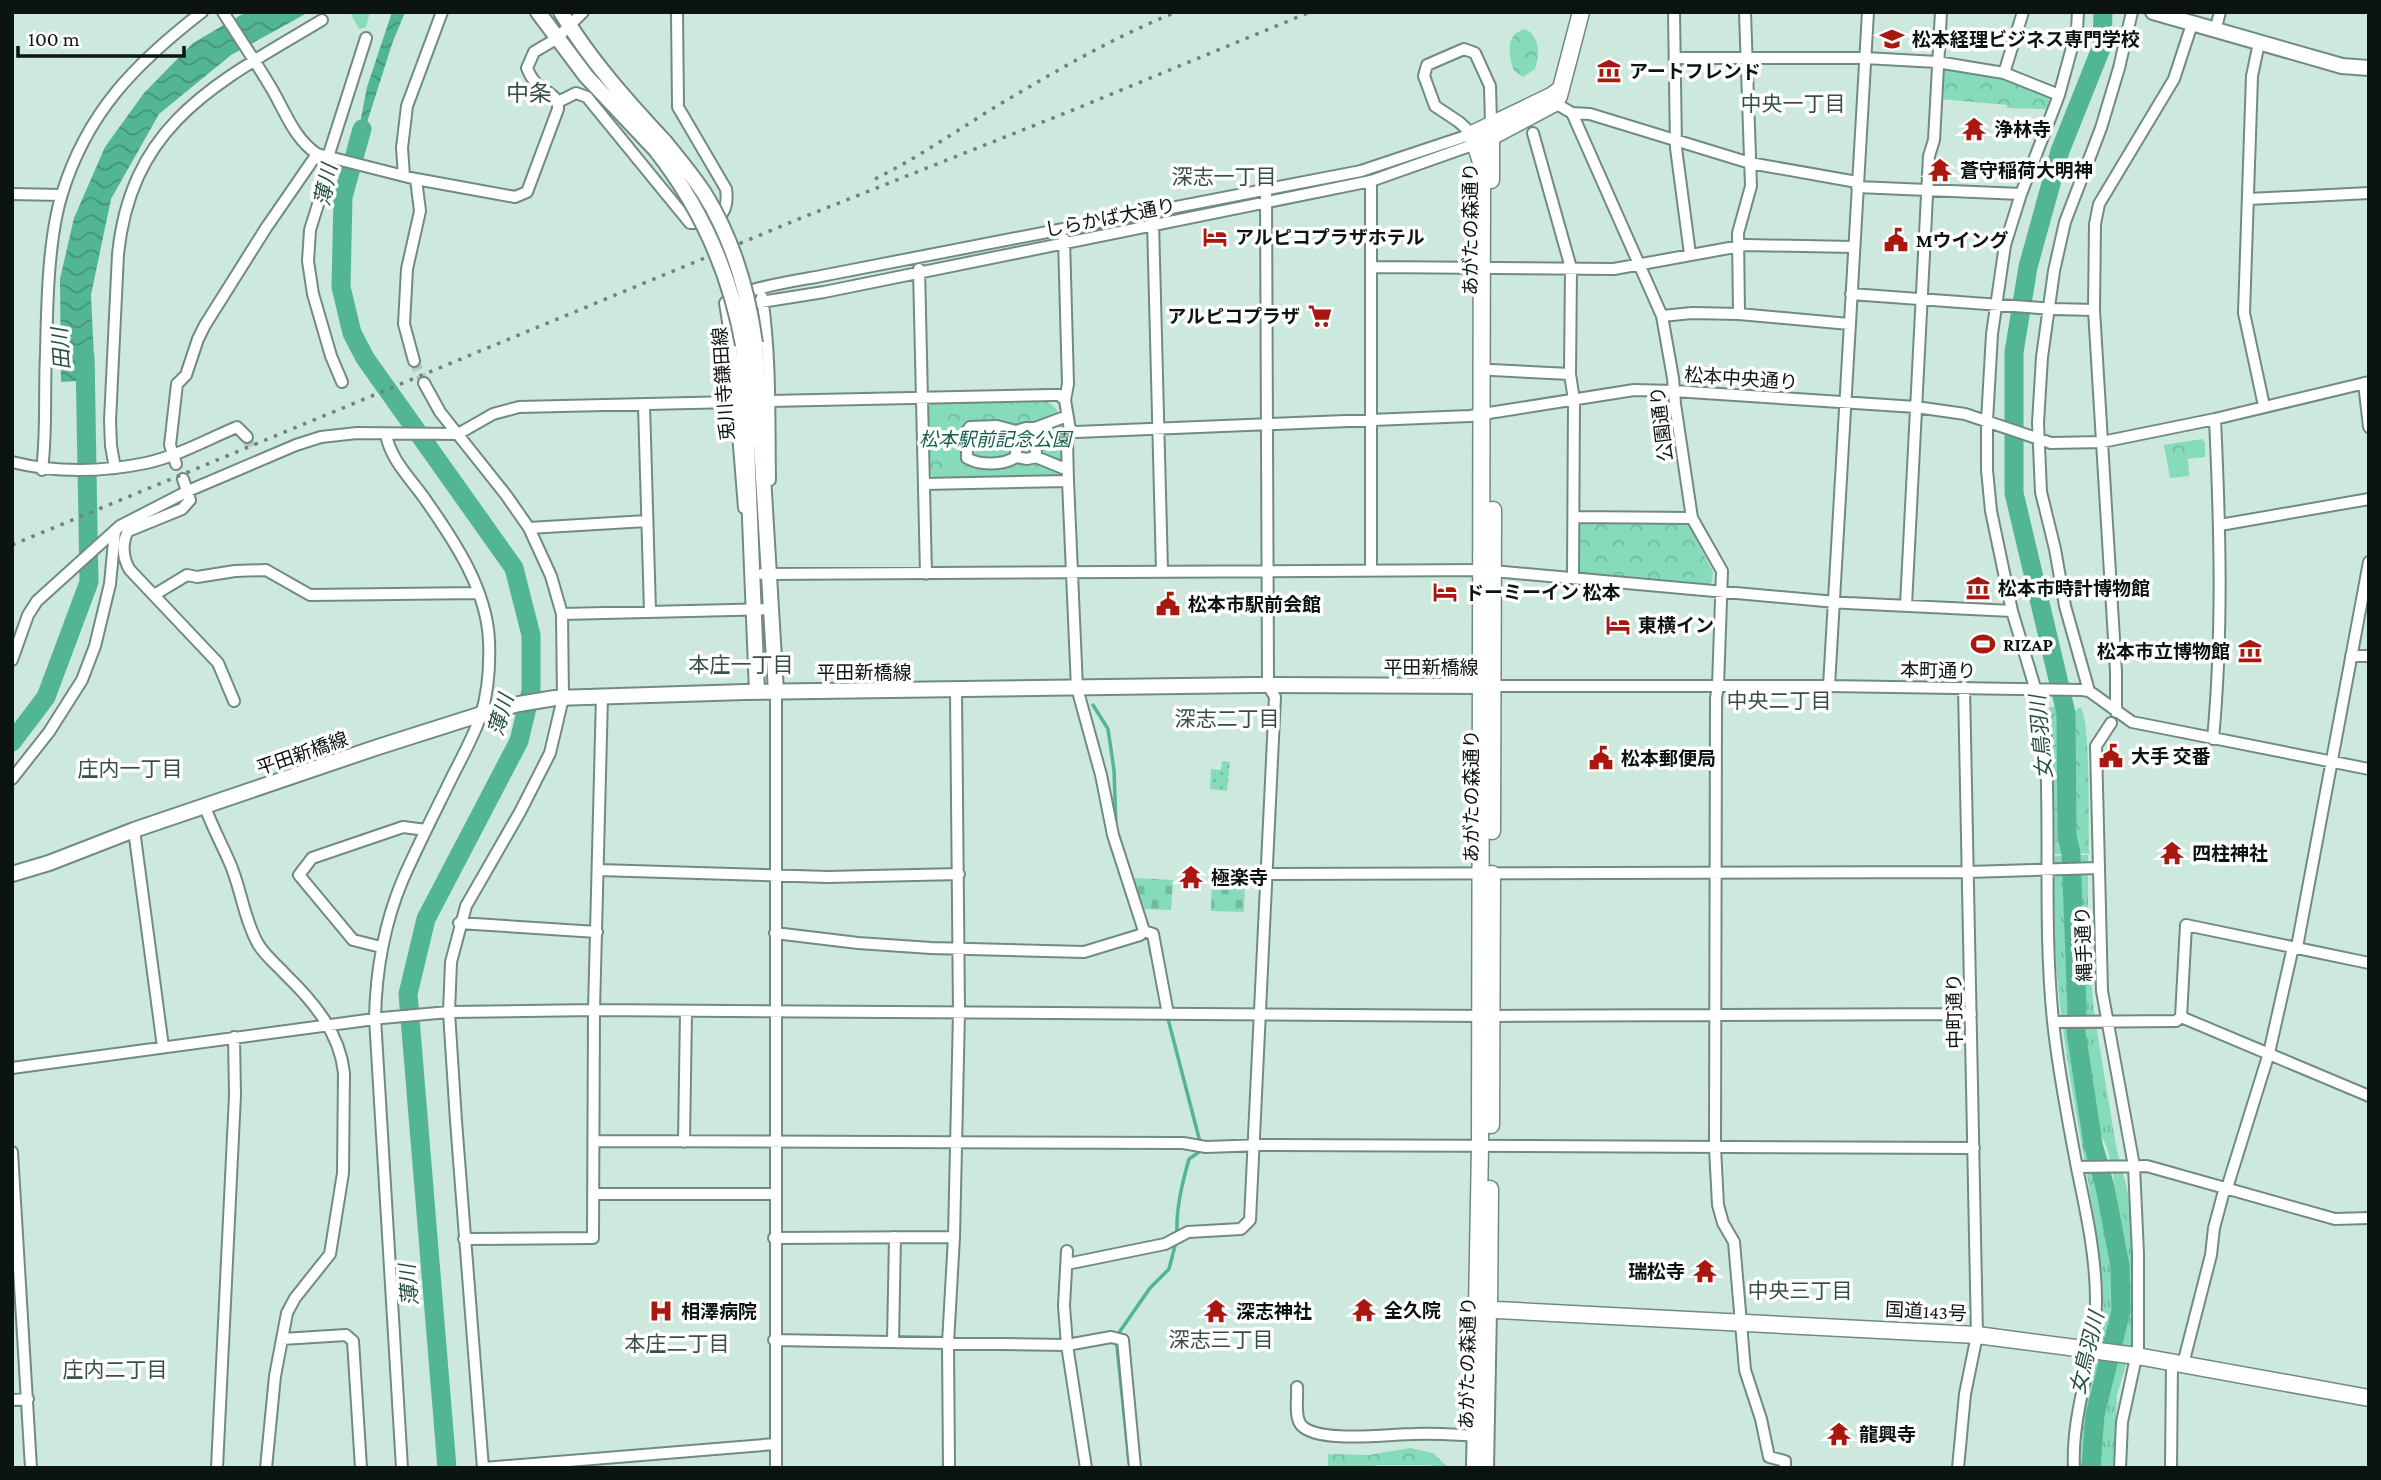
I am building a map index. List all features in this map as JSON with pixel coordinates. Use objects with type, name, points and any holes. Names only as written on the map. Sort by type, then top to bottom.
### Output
[{"type":"highway","points":[[1474,139],[1556,96],[1581,12]]},
{"type":"highway","name":"あがたの森通り","points":[[1483,1309],[1486,1147],[1487,267],[1491,131]]},
{"type":"highway","name":"あがたの森通り","points":[[1474,139],[1482,165],[1492,370],[1487,414]]},
{"type":"highway","name":"国道143号","points":[[1483,1309],[1976,1335],[2134,1356],[2369,1398]]},
{"type":"main road","name":"兎川寺鎌田線","points":[[538,12],[586,76],[660,145]]},
{"type":"main road","name":"兎川寺鎌田線","points":[[561,12],[581,45],[660,145],[714,245],[749,344],[766,521],[776,692]]},
{"type":"main road","points":[[2153,12],[2342,66],[2369,68]]},
{"type":"main road","name":"兎川寺鎌田線","points":[[749,344],[749,530],[757,692]]},
{"type":"main road","name":"平田新橋線","points":[[12,874],[378,747],[485,713],[559,698],[757,692],[1268,685],[1487,686]]},
{"type":"main road","name":"あがたの森通り","points":[[1474,1468],[1480,1436],[1483,1309]]},
{"type":"main road","name":"あがたの森通り","points":[[1480,1436],[1486,1468]]},
{"type":"street","points":[[45,470],[46,352],[53,235],[61,195],[90,129],[117,89],[149,54],[202,12]]},
{"type":"street","points":[[223,12],[299,137],[327,156],[404,176],[515,197],[527,192],[558,109],[554,96],[538,85],[527,68],[534,52],[556,39],[583,12]]},
{"type":"street","points":[[404,176],[402,148],[407,106],[442,12]]},
{"type":"street","points":[[558,102],[576,93],[587,97],[690,223],[711,222],[722,216],[728,202],[726,189],[678,107],[677,12]]},
{"type":"street","points":[[1674,12],[1676,140],[1690,254]]},
{"type":"street","points":[[1739,314],[1738,233],[1751,186],[1745,12]]},
{"type":"street","points":[[1829,686],[1868,12]]},
{"type":"street","points":[[1906,606],[1929,156],[1934,140],[1941,12]]},
{"type":"street","points":[[2004,73],[2023,12]]},
{"type":"street","points":[[2074,1468],[2080,1398],[2095,1350],[2093,1256],[2056,1022],[2045,729],[2038,689],[2012,611],[1991,511],[1987,470],[2005,245],[2021,194],[2059,95],[2077,29],[2078,12]]},
{"type":"street","points":[[2132,12],[2101,128],[2065,222],[2046,308],[2036,439],[2041,492],[2084,690],[2132,722],[2369,769]]},
{"type":"street","points":[[2215,31],[2220,12]]},
{"type":"street","points":[[112,468],[110,421],[120,230],[145,163],[174,120],[219,82],[253,58],[322,19]]},
{"type":"street","points":[[2116,712],[2116,671],[2095,310],[2095,223],[2099,204],[2174,79],[2192,24]]},
{"type":"street","points":[[342,382],[331,356],[313,294],[308,261],[310,230],[324,185],[327,156],[366,38]]},
{"type":"street","points":[[2259,43],[2252,76],[2244,313],[2264,406]]},
{"type":"street","points":[[1474,139],[1460,122],[1435,106],[1424,76],[1427,65],[1464,49],[1475,53],[1490,86],[1491,131]]},
{"type":"street","points":[[1675,58],[1747,56],[1937,62],[2004,73],[2059,95]]},
{"type":"street","points":[[1556,96],[1572,113],[1590,114],[1751,163],[1857,184],[2021,194]]},
{"type":"street","name":"公園通り","points":[[1572,113],[1662,316],[1692,518],[1722,571],[1716,698],[1715,1148],[1718,1205],[1723,1223],[1734,1242],[1745,1370],[1761,1419],[1769,1457],[1785,1461],[1785,1468]]},
{"type":"street","points":[[1533,133],[1571,268],[1570,374],[1574,400],[1573,578]]},
{"type":"street","name":"しらかば大通り","points":[[733,402],[738,395],[731,308],[1371,181],[1474,139]]},
{"type":"street","name":"しらかば大通り","points":[[733,402],[730,334],[725,303],[728,299],[760,289],[922,256],[1361,171],[1474,139]]},
{"type":"street","points":[[174,459],[170,446],[177,384],[186,375],[198,339],[266,228],[327,156]]},
{"type":"street","points":[[414,361],[404,324],[407,269],[420,211],[416,178]]},
{"type":"street","points":[[1371,181],[1371,569]]},
{"type":"street","points":[[1067,1264],[1176,1238],[1188,1232],[1241,1229],[1250,1220],[1275,696],[1268,685],[1266,190]]},
{"type":"street","points":[[2249,199],[2369,192]]},
{"type":"street","points":[[12,194],[61,195]]},
{"type":"street","points":[[1153,211],[1162,571]]},
{"type":"street","points":[[1063,229],[1068,384],[1065,400],[1070,430],[1067,442],[1068,481],[1077,688],[1114,835],[1146,932]]},
{"type":"street","points":[[1372,267],[1614,269],[1739,246],[1853,247]]},
{"type":"street","points":[[922,256],[918,272],[926,574]]},
{"type":"street","points":[[760,289],[765,318],[769,401],[770,487],[766,521]]},
{"type":"street","points":[[1851,294],[2095,310]]},
{"type":"street","points":[[1662,316],[1692,313],[1739,314],[1849,324]]},
{"type":"street","points":[[1492,370],[1570,374]]},
{"type":"street","points":[[425,383],[452,435],[506,495],[528,528],[551,576],[562,614],[559,698],[550,753],[520,812],[477,884],[459,923],[444,1012],[483,1468],[775,1444]]},
{"type":"street","points":[[2366,383],[2369,427]]},
{"type":"street","name":"松本中央通り","points":[[1070,430],[1158,429],[1487,414],[1634,390],[1916,407],[1965,414],[2051,443],[2102,442],[2215,419],[2366,383]]},
{"type":"street","points":[[769,401],[1052,395],[1065,400]]},
{"type":"street","points":[[14,657],[28,615],[41,598],[120,526],[188,491],[296,444],[321,437],[357,433],[452,435],[493,414],[519,407],[733,402],[742,498],[749,530]]},
{"type":"street","points":[[644,405],[650,611]]},
{"type":"street","points":[[1062,418],[1035,428],[1016,431],[997,426],[971,427],[967,430],[966,444],[967,458],[973,462],[1002,463],[1017,457],[1036,457],[1063,468]]},
{"type":"street","points":[[2213,739],[2219,667],[2220,525],[2215,419]]},
{"type":"street","points":[[12,463],[45,470],[112,468],[174,459],[237,427],[247,437]]},
{"type":"street","points":[[1035,428],[1036,457]]},
{"type":"street","points":[[1016,431],[1017,457]]},
{"type":"street","points":[[388,434],[388,446],[428,502],[465,562],[479,593],[489,638],[485,713],[402,881],[381,947],[375,989],[402,1468]]},
{"type":"street","points":[[251,450],[255,462]]},
{"type":"street","points":[[183,479],[190,500],[182,509],[128,531],[124,538],[124,561],[218,663],[234,701]]},
{"type":"street","points":[[924,484],[1068,481]]},
{"type":"street","points":[[2220,525],[2369,499]]},
{"type":"street","points":[[1574,517],[1692,518]]},
{"type":"street","points":[[528,528],[647,521]]},
{"type":"street","points":[[12,779],[49,732],[82,680],[110,584],[114,532]]},
{"type":"street","points":[[2171,1468],[2177,1363],[2211,1255],[2214,1228],[2226,1187],[2269,1054],[2295,947],[2369,562]]},
{"type":"street","points":[[752,574],[1371,569],[1488,571],[1833,601],[2012,611]]},
{"type":"street","points":[[154,595],[187,575],[197,577],[265,570],[310,595],[479,593]]},
{"type":"street","points":[[562,614],[770,609]]},
{"type":"street","points":[[2351,656],[2369,656]]},
{"type":"street","name":"本町通り","points":[[1487,686],[1829,686],[2084,690]]},
{"type":"street","name":"中町通り","points":[[1958,1468],[1965,1394],[1976,1335],[1964,687]]},
{"type":"street","points":[[950,1468],[948,1343],[954,1237],[959,1012],[956,691]]},
{"type":"street","points":[[775,1468],[776,692]]},
{"type":"street","points":[[464,1239],[593,1238],[594,1010],[602,696]]},
{"type":"street","name":"縄手通り","points":[[2110,723],[2096,746],[2097,831],[2100,844],[2094,868],[2102,1020],[2128,1167],[2139,1312],[2122,1422],[2120,1468]]},
{"type":"street","points":[[205,807],[217,840],[229,862],[246,919],[258,945],[303,991],[328,1024],[343,1059],[343,1173],[330,1254],[286,1313],[275,1376],[266,1468]]},
{"type":"street","points":[[381,947],[353,940],[299,874],[312,858],[403,827],[426,830]]},
{"type":"street","points":[[134,830],[163,1047]]},
{"type":"street","points":[[1267,874],[1968,872],[2094,868]]},
{"type":"street","points":[[598,870],[775,876],[959,874]]},
{"type":"street","points":[[459,923],[597,932]]},
{"type":"street","points":[[2056,1022],[2176,1021],[2181,1017],[2186,925],[2369,963]]},
{"type":"street","points":[[775,933],[858,943],[1084,952],[1146,932],[1153,934],[1166,1014]]},
{"type":"street","points":[[12,1068],[328,1024],[444,1012],[594,1010],[1259,1015],[1971,1014]]},
{"type":"street","points":[[684,1142],[686,1012]]},
{"type":"street","points":[[2181,1017],[2369,1096]]},
{"type":"street","points":[[217,1468],[235,1095],[234,1037]]},
{"type":"street","points":[[594,1141],[1195,1144],[1254,1147],[1973,1148]]},
{"type":"street","points":[[12,1152],[32,1468]]},
{"type":"street","points":[[2081,1167],[2147,1166],[2335,1219],[2369,1218]]},
{"type":"street","points":[[594,1194],[775,1194]]},
{"type":"street","points":[[893,1342],[895,1237]]},
{"type":"street","points":[[774,1238],[954,1237]]},
{"type":"street","points":[[1067,1251],[1063,1306],[1086,1468]]},
{"type":"street","points":[[282,1339],[346,1335],[354,1341],[361,1468]]},
{"type":"street","points":[[774,1340],[1067,1345],[1115,1338],[1123,1340],[1135,1468]]},
{"type":"street","points":[[12,1344],[25,1343]]},
{"type":"street","points":[[1297,1387],[1298,1419],[1303,1427],[1312,1432],[1372,1436],[1414,1433],[1480,1436]]},
{"type":"street","points":[[12,1400],[28,1399]]},
{"type":"green space","points":[[350,12],[370,12],[366,27],[359,29]]},
{"type":"green space","points":[[1525,29],[1534,36],[1538,57],[1535,69],[1523,77],[1514,71],[1510,46],[1514,35]]},
{"type":"green space","points":[[1945,68],[2002,77],[2050,97],[2047,109],[2007,108],[2007,105],[1940,99],[1942,73]]},
{"type":"green space","name":"松本駅前記念公園","points":[[1044,400],[1058,412],[1063,430],[1063,470],[1057,475],[933,478],[929,471],[927,409],[932,402]]},
{"type":"green space","points":[[2202,439],[2205,443],[2205,457],[2188,459],[2189,476],[2170,478],[2164,445]]},
{"type":"green space","points":[[1582,523],[1683,523],[1689,526],[1713,572],[1712,582],[1707,586],[1583,575],[1578,570],[1579,527]]},
{"type":"green space","points":[[761,615],[764,616],[767,672],[764,674]]},
{"type":"green space","points":[[2049,707],[2058,707],[2060,814],[2065,854],[2055,854]]},
{"type":"green space","points":[[2081,708],[2086,734],[2089,854],[2079,853],[2071,804],[2075,712]]},
{"type":"green space","points":[[1222,761],[1230,762],[1227,791],[1210,789],[1211,769],[1221,770]]},
{"type":"green space","points":[[2065,855],[2069,874],[2074,1030],[2091,1150],[2102,1187],[2116,1267],[2117,1310],[2107,1340],[2091,1414],[2088,1468],[2081,1468],[2083,1425],[2100,1338],[2103,1300],[2095,1224],[2069,1070],[2057,978],[2055,856]]},
{"type":"green space","points":[[2079,855],[2088,855],[2088,939],[2094,1013],[2116,1146],[2129,1198],[2134,1247],[2133,1341],[2117,1395],[2114,1468],[2094,1468],[2095,1446],[2103,1403],[2122,1340],[2128,1280],[2112,1169],[2090,1102],[2085,1071]]},
{"type":"green space","points":[[1212,875],[1245,876],[1244,912],[1211,911]]},
{"type":"green space","points":[[1134,878],[1173,880],[1171,910],[1144,909]]},
{"type":"green space","points":[[1410,1448],[1433,1453],[1449,1468],[1432,1468],[1431,1465],[1376,1465],[1375,1468],[1328,1468],[1328,1454],[1369,1455]]},
{"type":"water","points":[[246,12],[309,12],[231,55],[159,114],[111,199],[91,295],[95,380],[61,382],[60,279],[74,218],[105,147],[144,93],[193,43]]},
{"type":"water","points":[[392,12],[405,12],[392,44],[350,176],[367,87]]},
{"type":"waterway","name":"女鳥羽川","points":[[2091,1468],[2095,1415],[2121,1311],[2120,1266],[2105,1187],[2093,1144],[2076,1032],[2071,854],[2067,836],[2066,713],[2014,493],[2014,352],[2028,267],[2060,151],[2102,46],[2103,12]]},
{"type":"waterway","name":"薄川","points":[[362,129],[343,197],[341,287],[352,333],[365,358],[514,568],[531,635],[531,691],[519,741],[426,919],[408,994],[447,1468]]},
{"type":"waterway","name":"田川","points":[[12,742],[46,697],[89,582],[85,356]]},
{"type":"waterway","points":[[1093,705],[1108,729],[1114,770],[1116,826]]},
{"type":"waterway","points":[[1148,934],[1151,954]]},
{"type":"waterway","points":[[1167,1015],[1200,1142],[1199,1152],[1189,1159],[1184,1178],[1177,1234]]},
{"type":"waterway","points":[[1129,1462],[1116,1337],[1150,1288],[1169,1269],[1176,1242]]},
{"type":"tunnel","points":[[414,361],[424,383]]},
{"type":"tunnel","points":[[247,437],[251,450]]},
{"type":"railway","points":[[875,179],[921,154],[1061,68],[1176,12]]},
{"type":"railway","points":[[12,545],[806,216],[1310,12]]},
{"type":"place","name":"松本経理ビジネス専門学校","points":[[1892,39]]},
{"type":"place","name":"アートフレンド","points":[[1609,71]]},
{"type":"place","name":"浄林寺","points":[[1974,129]]},
{"type":"place","name":"蒼守稲荷大明神","points":[[1940,170]]},
{"type":"place","name":"アルピコプラザホテル","points":[[1215,237]]},
{"type":"place","name":"Mウイング","points":[[1896,240]]},
{"type":"place","name":"アルピコプラザ","points":[[1320,316]]},
{"type":"place","name":"松本市時計博物館","points":[[1978,588]]},
{"type":"place","name":"ドーミーイン 松本","points":[[1445,592]]},
{"type":"place","name":"松本市駅前会館","points":[[1168,604]]},
{"type":"place","name":"東横イン","points":[[1618,625]]},
{"type":"place","name":"RIZAP","points":[[1983,644]]},
{"type":"place","name":"松本市立博物館","points":[[2250,651]]},
{"type":"place","name":"大手 交番","points":[[2111,756]]},
{"type":"place","name":"松本郵便局","points":[[1601,758]]},
{"type":"place","name":"四柱神社","points":[[2172,853]]},
{"type":"place","name":"極楽寺","points":[[1191,877]]},
{"type":"place","name":"瑞松寺","points":[[1705,1271]]},
{"type":"place","name":"全久院","points":[[1364,1310]]},
{"type":"place","name":"相澤病院","points":[[661,1311]]},
{"type":"place","name":"深志神社","points":[[1216,1311]]},
{"type":"place","name":"龍興寺","points":[[1839,1434]]},
{"type":"district","name":"中条","points":[[529,93]]},
{"type":"district","name":"中央一丁目","points":[[1793,104]]},
{"type":"district","name":"深志一丁目","points":[[1224,177]]},
{"type":"district","name":"本庄一丁目","points":[[741,665]]},
{"type":"district","name":"中央二丁目","points":[[1779,701]]},
{"type":"district","name":"深志二丁目","points":[[1227,719]]},
{"type":"district","name":"庄内一丁目","points":[[130,769]]},
{"type":"district","name":"中央三丁目","points":[[1800,1291]]},
{"type":"district","name":"深志三丁目","points":[[1221,1340]]},
{"type":"district","name":"本庄二丁目","points":[[677,1344]]},
{"type":"district","name":"庄内二丁目","points":[[115,1370]]}]
